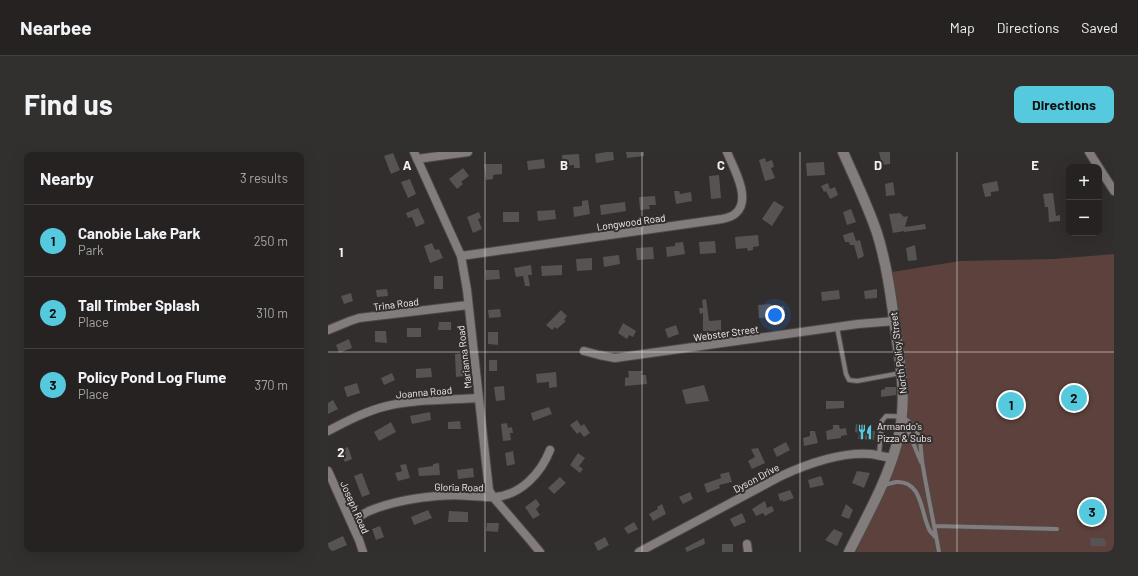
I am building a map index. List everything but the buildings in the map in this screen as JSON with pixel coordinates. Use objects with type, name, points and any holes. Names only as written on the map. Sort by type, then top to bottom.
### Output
[{"type":"street","points":[[416,156],[468,152]]},
{"type":"street","name":"Longwood Road","points":[[461,256],[730,217],[741,207],[743,200],[740,184],[727,152]]},
{"type":"street","name":"North Policy Street","points":[[843,152],[866,204],[877,234],[891,295],[902,372],[903,397],[902,416],[892,458],[882,486],[849,552]]},
{"type":"street","points":[[1089,152],[1114,191]]},
{"type":"street","name":"Marianna Road","points":[[416,156],[461,256],[465,274],[489,490],[493,498],[540,552]]},
{"type":"street","name":"Trina Road","points":[[328,330],[359,318],[468,305]]},
{"type":"street","name":"Webster Street","points":[[584,351],[615,358],[837,327],[895,321]]},
{"type":"street","name":"Joanna Road","points":[[328,431],[357,417],[386,406],[401,403],[479,398]]},
{"type":"street","name":"Gloria Road","points":[[350,522],[369,512],[399,501],[415,498],[462,495],[493,498],[510,494],[524,485],[539,472],[548,457],[550,450]]},
{"type":"street","name":"Dyson Drive","points":[[639,552],[791,471],[812,463],[843,456],[862,454],[879,455],[892,458]]},
{"type":"street","name":"Joseph Road","points":[[328,473],[359,540],[363,552]]},
{"type":"lane","points":[[837,327],[846,374],[850,380],[857,381],[902,372]]},
{"type":"lane","points":[[902,416],[922,465]]},
{"type":"lane","points":[[879,455],[882,421],[884,417],[902,416],[913,425],[921,445],[922,465],[939,552]]},
{"type":"lane","points":[[882,486],[900,482],[915,490],[929,530],[936,538]]},
{"type":"lane","points":[[934,526],[1057,529]]},
{"type":"shaded area","points":[[1114,254],[1114,552],[856,552],[889,481],[907,418],[908,392],[892,272],[960,261],[1054,259]]},
{"type":"place","name":"Tall Timber Splash","points":[[1074,398]]},
{"type":"place","name":"Canobie Lake Park","points":[[1011,405]]},
{"type":"place","name":"Armando's Pizza & Subs","points":[[865,432]]},
{"type":"place","name":"Policy Pond Log Flume","points":[[1092,512]]}]
